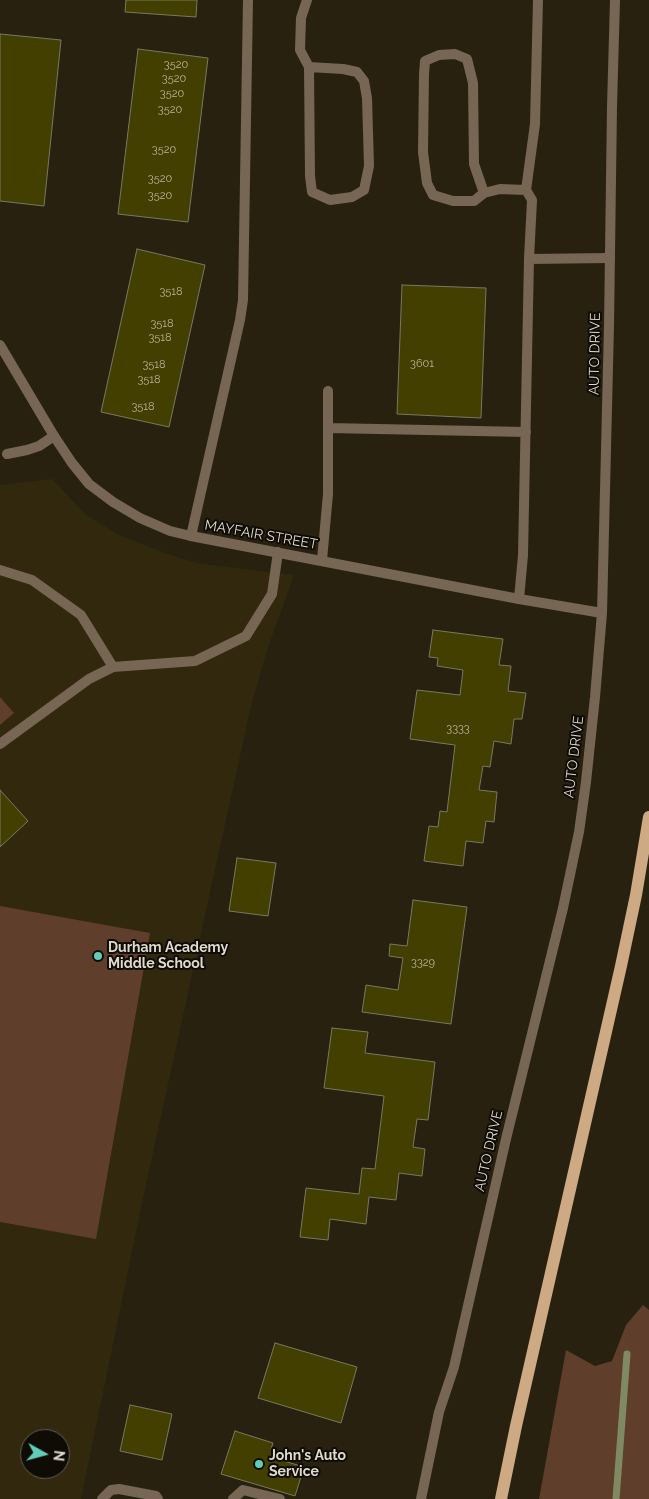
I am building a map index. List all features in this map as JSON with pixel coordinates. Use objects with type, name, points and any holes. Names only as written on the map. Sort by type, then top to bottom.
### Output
[{"type":"main road","points":[[501,1499],[621,966],[636,895],[649,817]]},
{"type":"street","points":[[191,536],[243,300],[248,0]]},
{"type":"street","points":[[306,0],[301,18],[300,50],[309,67],[310,176],[312,192],[330,200],[352,197],[364,190],[369,166],[367,98],[364,81],[357,72],[343,69],[309,67]]},
{"type":"street","points":[[519,599],[523,556],[529,259],[532,200],[526,190],[535,124],[538,0]]},
{"type":"street","name":"AUTO DRIVE","points":[[421,1499],[439,1412],[454,1367],[508,1129],[571,869],[579,832],[586,782],[596,697],[602,613],[615,0]]},
{"type":"street","points":[[484,193],[474,164],[473,83],[467,59],[455,54],[439,55],[425,61],[424,74],[424,152],[428,184],[433,195],[453,201],[474,201],[484,193],[500,189],[526,190]]},
{"type":"street","points":[[529,259],[610,258]]},
{"type":"street","name":"MAYFAIR STREET","points":[[0,345],[54,436],[89,484],[113,502],[147,521],[170,531],[191,536],[519,599],[602,613]]},
{"type":"street","points":[[322,560],[328,494],[328,391]]},
{"type":"street","points":[[328,428],[526,432]]},
{"type":"street","points":[[7,454],[39,446],[54,436]]},
{"type":"street","points":[[0,744],[89,679],[113,667],[195,661],[246,636],[272,594],[278,552]]},
{"type":"street","points":[[0,570],[32,580],[81,615],[113,667]]},
{"type":"street","points":[[102,1499],[110,1490],[119,1489],[156,1496],[158,1499]]},
{"type":"street","points":[[233,1499],[243,1490],[280,1499]]},
{"type":"shaded area","name":"Durham Academy Middle School","points":[[52,479],[86,515],[119,535],[196,563],[294,575],[268,647],[250,710],[142,1203],[81,1499],[0,1499],[0,485]]},
{"type":"shaded area","points":[[0,697],[14,713],[0,725]]},
{"type":"shaded area","points":[[0,906],[150,933],[96,1239],[0,1222]]},
{"type":"shaded area","points":[[643,1305],[649,1310],[649,1499],[539,1499],[566,1350],[595,1366],[612,1361],[626,1325]]},
{"type":"building","points":[[126,0],[197,0],[196,17],[125,12]]},
{"type":"building","points":[[0,34],[61,40],[44,206],[0,201]]},
{"type":"building","points":[[138,49],[208,58],[188,222],[118,214]]},
{"type":"building","points":[[137,249],[205,265],[169,427],[101,412]]},
{"type":"building","points":[[402,285],[486,288],[481,418],[397,414]]},
{"type":"building","points":[[433,630],[503,639],[499,665],[511,666],[508,691],[526,693],[522,719],[514,719],[511,744],[494,741],[490,767],[483,766],[479,790],[497,792],[494,822],[486,821],[483,843],[466,841],[463,866],[424,861],[429,826],[438,827],[440,811],[447,812],[455,745],[410,739],[417,690],[460,695],[463,670],[437,666],[438,658],[429,657]]},
{"type":"building","points":[[0,790],[28,821],[0,847]]},
{"type":"building","points":[[237,858],[276,863],[268,916],[229,911]]},
{"type":"building","points":[[413,900],[467,907],[451,1024],[362,1012],[366,985],[398,990],[403,958],[389,956],[390,944],[407,946]]},
{"type":"building","points":[[332,1028],[368,1032],[365,1053],[435,1062],[428,1120],[417,1119],[413,1147],[425,1149],[422,1176],[399,1173],[396,1200],[369,1197],[366,1224],[330,1219],[328,1240],[300,1237],[306,1188],[359,1194],[362,1168],[375,1169],[384,1096],[324,1088]]},
{"type":"building","points":[[275,1343],[357,1367],[341,1423],[258,1398]]},
{"type":"building","points":[[130,1405],[172,1414],[162,1460],[120,1451]]},
{"type":"building","name":"John's Auto Service","points":[[235,1431],[273,1443],[271,1449],[287,1454],[284,1461],[304,1467],[295,1496],[221,1474]]},
{"type":"waterway","points":[[616,1499],[627,1354]]},
{"type":"place","name":"Durham Academy Middle School","points":[[98,956]]},
{"type":"place","name":"John's Auto Service","points":[[259,1464]]}]
